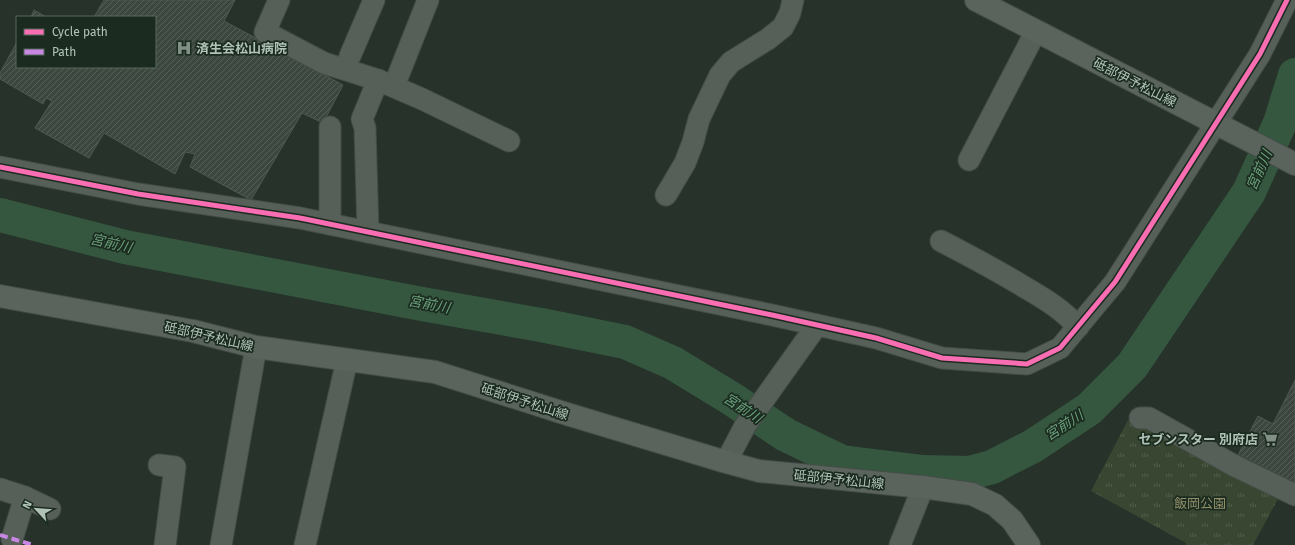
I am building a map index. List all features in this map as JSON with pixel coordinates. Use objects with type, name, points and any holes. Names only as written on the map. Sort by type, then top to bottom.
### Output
[{"type":"main road","name":"砥部伊予松山線","points":[[976,0],[1289,162]]},
{"type":"main road","name":"砥部伊予松山線","points":[[0,296],[193,331],[256,347],[435,372],[567,414],[759,471],[923,487],[972,494],[995,505],[1012,520],[1029,545]]},
{"type":"street","points":[[279,0],[265,32],[324,63],[387,75],[417,84]]},
{"type":"street","points":[[350,56],[374,0]]},
{"type":"street","points":[[368,232],[366,128],[362,119],[428,0]]},
{"type":"street","points":[[666,195],[685,163],[694,142],[700,119],[720,75],[731,62],[768,39],[783,26],[790,13],[793,0]]},
{"type":"street","points":[[0,167],[138,194],[300,218],[330,224],[772,315],[876,338],[942,358],[1027,364],[1060,348],[1115,282],[1260,54],[1287,0]]},
{"type":"street","points":[[969,160],[1036,31]]},
{"type":"street","points":[[387,75],[422,99],[509,141]]},
{"type":"street","points":[[330,127],[330,224]]},
{"type":"street","points":[[942,239],[1013,291],[1055,305],[1078,327]]},
{"type":"street","points":[[726,462],[745,426],[817,325]]},
{"type":"street","points":[[222,545],[256,347]]},
{"type":"street","points":[[305,545],[347,360]]},
{"type":"street","points":[[1140,418],[1149,418],[1235,466],[1295,495]]},
{"type":"street","points":[[159,465],[175,467],[165,545]]},
{"type":"street","points":[[900,545],[923,487]]},
{"type":"street","points":[[0,489],[25,497],[50,509]]},
{"type":"street","points":[[12,539],[25,497]]},
{"type":"green space","name":"飯岡公園","points":[[1128,420],[1279,497],[1253,545],[1185,545],[1186,543],[1091,491]]},
{"type":"building","points":[[104,0],[235,0],[224,21],[343,85],[323,123],[302,113],[251,200],[190,167],[195,154],[185,152],[175,174],[104,133],[89,158],[35,128],[52,101],[46,98],[43,104],[0,79],[0,73],[16,44],[16,68],[156,68],[156,16],[95,16]]},
{"type":"building","points":[[34,10],[44,16],[31,16]]},
{"type":"building","name":"セブンスター 別府店","points":[[1295,380],[1295,485],[1238,455],[1258,416],[1273,424]]},
{"type":"waterway","name":"宮前川","points":[[0,215],[125,247],[625,342],[673,363],[732,399],[786,435],[842,462],[923,472],[970,473],[992,467],[1033,446],[1089,409],[1132,366],[1249,192],[1280,123],[1295,75]]},
{"type":"marked path","points":[[0,535],[33,545]]},
{"type":"cycle path","points":[[0,167],[138,194],[300,218],[772,315],[876,338],[942,358],[1027,364],[1060,348],[1115,282],[1260,54],[1287,0]]},
{"type":"place","name":"済生会松山病院","points":[[184,48]]},
{"type":"place","name":"セブンスター 別府店","points":[[1270,439]]}]
